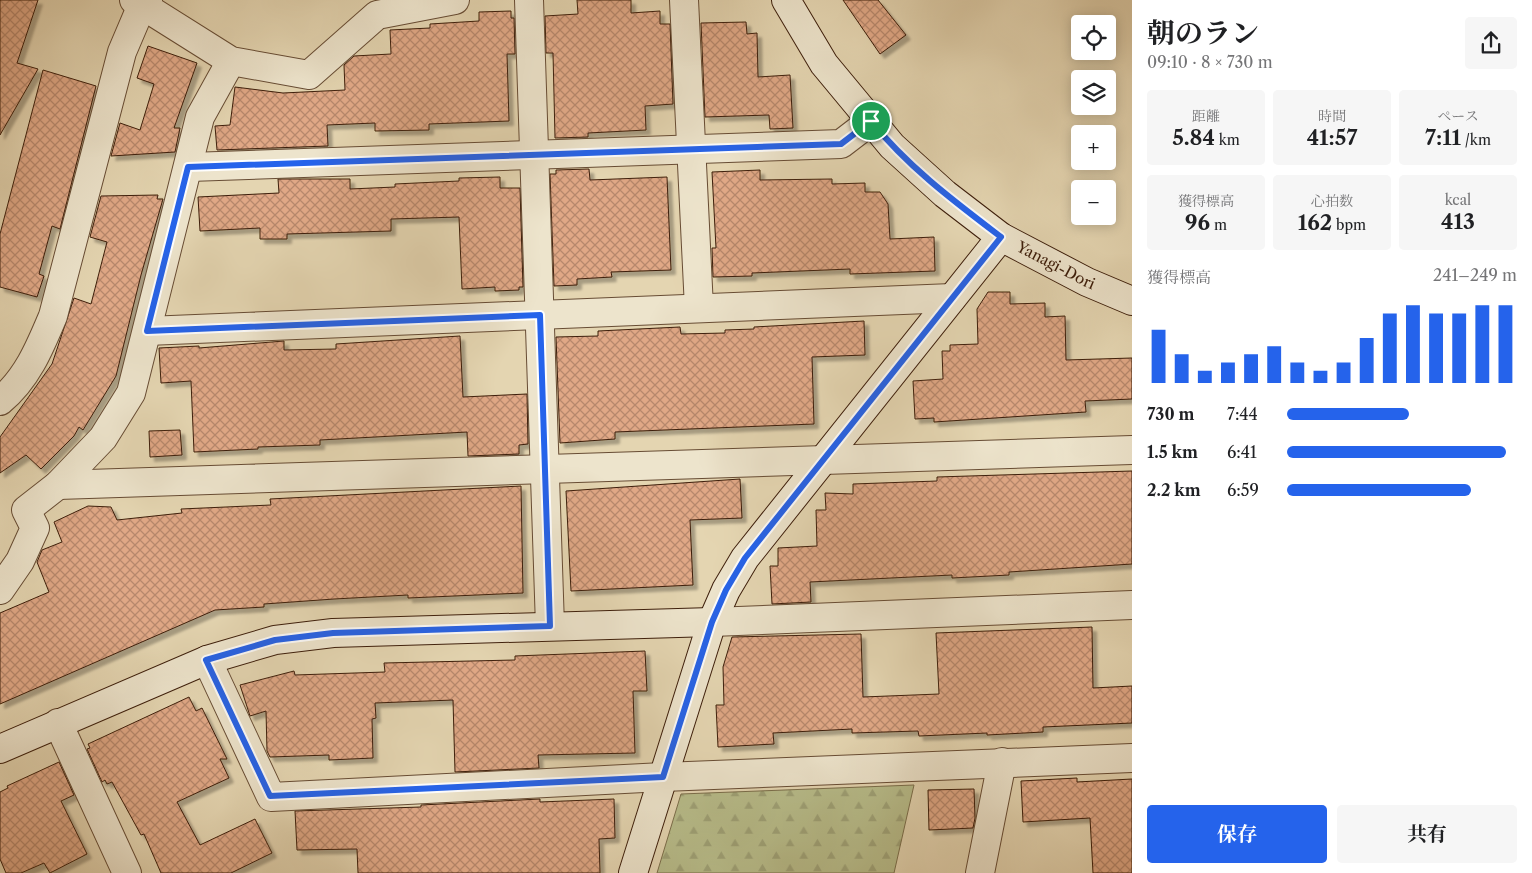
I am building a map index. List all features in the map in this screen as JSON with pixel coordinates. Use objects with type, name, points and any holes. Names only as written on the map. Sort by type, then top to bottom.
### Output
[{"type":"street","points":[[0,401],[12,391],[38,352],[53,316],[122,52],[142,2],[231,61],[309,75],[377,15],[455,0]]},
{"type":"street","points":[[529,0],[550,626]]},
{"type":"street","points":[[684,0],[699,308]]},
{"type":"street","name":"Yanagi-Dori","points":[[786,0],[824,64],[892,146],[945,194],[1001,237],[1087,282],[1132,301]]},
{"type":"street","points":[[0,590],[20,561],[34,528],[26,510],[58,485],[103,438],[131,393],[200,117],[231,61]]},
{"type":"street","points":[[188,167],[841,144],[871,121]]},
{"type":"street","points":[[633,873],[712,622],[726,590],[745,558],[1001,237]]},
{"type":"street","points":[[147,331],[952,298]]},
{"type":"street","points":[[58,485],[1132,450]]},
{"type":"street","points":[[0,749],[206,660],[275,640],[333,633],[712,622],[1132,605]]},
{"type":"street","points":[[206,660],[270,796],[1002,762],[1132,758]]},
{"type":"street","points":[[58,723],[127,873]]},
{"type":"street","points":[[980,873],[1002,762]]},
{"type":"green space","points":[[914,785],[894,873],[657,873],[681,794]]},
{"type":"building","points":[[0,0],[38,0],[17,63],[38,69],[0,135]]},
{"type":"building","points":[[577,0],[631,0],[631,13],[660,11],[660,24],[670,24],[673,104],[645,106],[646,130],[588,133],[588,137],[555,138],[553,53],[546,53],[545,16],[578,14]]},
{"type":"building","points":[[843,0],[878,0],[906,35],[880,54]]},
{"type":"building","points":[[511,11],[511,18],[514,18],[515,54],[507,54],[509,121],[429,124],[429,130],[375,131],[375,123],[327,125],[328,146],[217,150],[215,126],[230,125],[235,87],[283,93],[345,90],[344,65],[354,56],[391,54],[390,30],[430,28],[430,24],[479,21],[479,12]]},
{"type":"building","points":[[746,22],[747,34],[757,33],[758,77],[790,75],[793,128],[770,129],[769,115],[705,117],[701,23]]},
{"type":"building","points":[[148,46],[197,63],[174,128],[180,128],[175,152],[111,156],[120,123],[140,130],[154,84],[137,78]]},
{"type":"building","points":[[43,70],[96,86],[60,229],[52,226],[39,274],[44,276],[37,297],[0,287],[0,234]]},
{"type":"building","points":[[589,169],[590,180],[667,177],[671,270],[611,272],[612,277],[577,279],[577,285],[554,286],[550,174],[556,174],[556,170]]},
{"type":"building","points":[[760,170],[760,180],[832,179],[832,184],[865,183],[865,192],[880,192],[888,204],[890,239],[934,237],[935,271],[850,274],[850,269],[752,273],[752,276],[713,277],[712,248],[716,248],[712,172]]},
{"type":"building","points":[[500,177],[500,188],[520,188],[523,287],[519,287],[519,290],[495,291],[495,287],[462,289],[459,217],[391,219],[391,231],[287,234],[287,239],[260,239],[260,228],[200,231],[198,197],[279,193],[278,179],[350,179],[350,189],[395,187],[395,184],[459,181],[459,178]]},
{"type":"building","points":[[158,195],[157,199],[163,199],[141,275],[116,376],[83,430],[79,427],[74,436],[41,469],[26,455],[0,473],[0,437],[52,364],[74,298],[91,304],[107,242],[90,237],[101,196]]},
{"type":"building","points":[[988,292],[1010,292],[1010,304],[1045,303],[1045,317],[1065,316],[1066,360],[1132,358],[1132,399],[1085,401],[1086,412],[934,422],[934,418],[915,419],[913,381],[943,379],[942,351],[950,351],[950,345],[978,344],[977,309]]},
{"type":"building","points":[[864,321],[865,355],[812,357],[814,424],[615,432],[615,439],[560,443],[556,337],[598,336],[598,331],[680,327],[681,334],[725,333],[725,330],[754,329],[754,327]]},
{"type":"building","points":[[460,336],[463,397],[527,394],[528,444],[519,445],[519,454],[468,456],[467,432],[320,440],[320,445],[194,452],[191,381],[161,383],[159,348],[199,346],[199,348],[284,341],[284,350],[336,349],[336,344]]},
{"type":"building","points":[[180,430],[182,455],[150,457],[149,431]]},
{"type":"building","points":[[1132,471],[1132,564],[1009,572],[1009,575],[952,578],[952,575],[810,582],[811,602],[772,604],[770,566],[778,566],[778,548],[817,546],[816,510],[826,510],[825,493],[853,494],[853,484],[937,481],[937,477]]},
{"type":"building","points":[[740,479],[742,518],[690,520],[693,585],[571,591],[566,491]]},
{"type":"building","points":[[521,486],[523,593],[408,598],[408,595],[334,599],[264,604],[264,607],[215,610],[0,704],[0,613],[49,592],[37,562],[42,550],[62,542],[54,522],[88,506],[111,507],[117,520],[182,513],[181,509],[271,505],[270,499]]},
{"type":"building","points":[[1092,627],[1093,688],[1132,686],[1132,723],[1043,727],[1043,732],[987,735],[987,733],[919,736],[918,731],[852,733],[852,729],[773,733],[774,744],[718,747],[716,705],[724,705],[723,667],[732,637],[861,634],[863,697],[939,694],[936,633]]},
{"type":"building","points":[[645,651],[647,691],[633,691],[635,753],[538,755],[539,768],[455,772],[453,700],[375,703],[376,718],[372,719],[373,758],[329,760],[329,755],[270,757],[267,751],[266,711],[250,716],[240,685],[294,671],[295,675],[385,672],[384,663],[515,660],[515,656]]},
{"type":"building","points":[[189,697],[196,711],[202,708],[227,759],[220,759],[229,778],[177,802],[200,845],[255,819],[272,853],[231,873],[161,873],[144,834],[141,835],[112,782],[107,784],[105,780],[102,782],[87,749],[90,748],[88,744]]},
{"type":"building","points":[[59,762],[74,795],[61,801],[87,854],[50,873],[44,863],[21,873],[6,873],[0,859],[0,792],[8,788],[7,786]]},
{"type":"building","points":[[1077,778],[1077,782],[1132,779],[1132,873],[1093,873],[1090,818],[1023,822],[1021,781]]},
{"type":"building","points":[[974,789],[975,818],[973,828],[929,830],[928,790]]},
{"type":"building","points":[[540,799],[540,802],[614,799],[615,838],[599,839],[600,873],[358,873],[357,849],[297,850],[295,811],[421,807],[421,805]]},
{"type":"route","points":[[871,121],[892,146],[945,194],[1001,237],[745,558],[726,590],[712,622],[663,777],[270,796],[206,660],[275,640],[333,633],[550,626],[540,315],[147,331],[188,167],[841,144],[871,121]]}]
